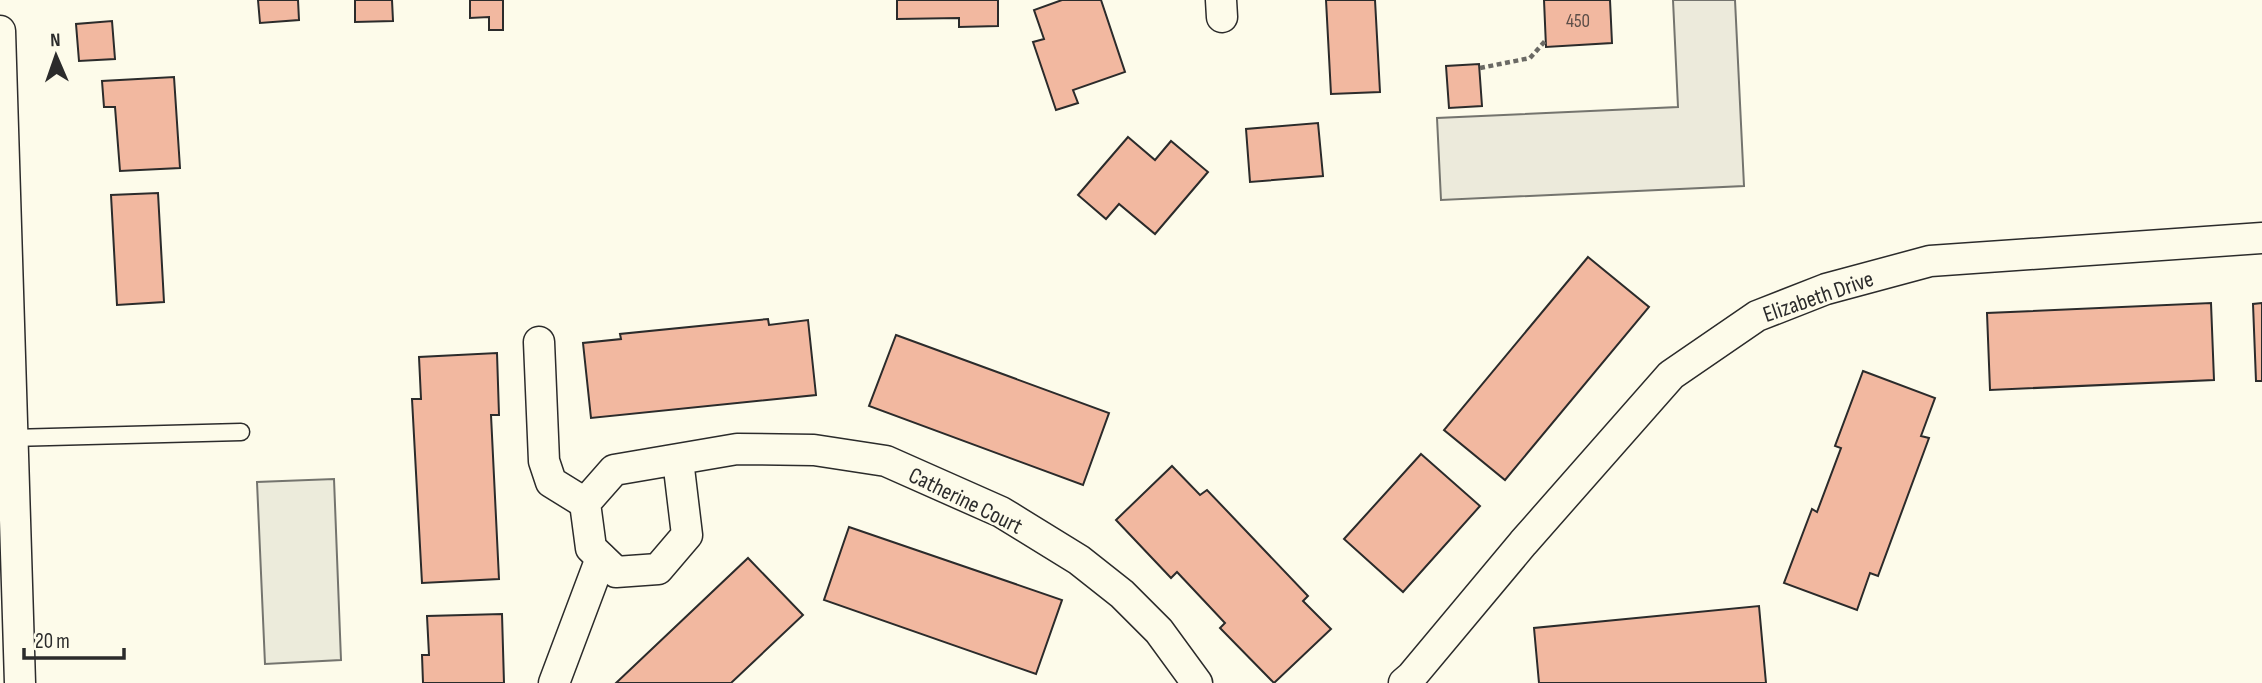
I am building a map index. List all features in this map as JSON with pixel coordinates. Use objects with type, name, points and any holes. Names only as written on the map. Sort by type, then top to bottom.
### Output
[{"type":"street","points":[[0,31],[4,332],[11,438],[20,683]]},
{"type":"street","name":"Elizabeth Drive","points":[[1404,683],[1671,375],[1757,316],[1826,289],[1930,261],[2262,238]]},
{"type":"street","points":[[539,342],[544,461],[551,482],[585,503],[591,548],[616,572],[658,569],[687,535],[678,460]]},
{"type":"street","name":"Catherine Court","points":[[585,503],[614,470],[737,449],[814,450],[886,461],[1001,512],[1079,560],[1122,594],[1159,631],[1196,683]]},
{"type":"street","points":[[554,683],[601,558]]},
{"type":"lane","points":[[11,438],[241,432]]},
{"type":"path","points":[[1480,68],[1530,58],[1546,40]]},
{"type":"shaded area","points":[[1673,0],[1735,0],[1744,186],[1441,200],[1437,118],[1678,107]]},
{"type":"shaded area","points":[[334,479],[341,660],[265,664],[257,482]]},
{"type":"building","points":[[258,0],[298,0],[299,20],[260,23]]},
{"type":"building","points":[[355,0],[392,0],[393,21],[355,22]]},
{"type":"building","points":[[470,0],[503,0],[503,30],[489,30],[489,17],[470,18]]},
{"type":"building","points":[[897,0],[998,0],[998,26],[959,27],[959,18],[897,19]]},
{"type":"building","points":[[1062,0],[1101,0],[1125,72],[1073,90],[1078,103],[1056,110],[1033,42],[1044,39],[1034,10]]},
{"type":"building","points":[[1326,0],[1375,0],[1380,92],[1331,94]]},
{"type":"building","points":[[1544,0],[1610,0],[1612,43],[1546,47]]},
{"type":"building","points":[[112,21],[115,59],[79,61],[76,24]]},
{"type":"building","points":[[1479,64],[1482,106],[1449,108],[1446,66]]},
{"type":"building","points":[[174,77],[180,168],[120,171],[115,107],[104,107],[102,81]]},
{"type":"building","points":[[1318,123],[1323,176],[1250,182],[1246,129]]},
{"type":"building","points":[[1128,137],[1155,160],[1171,141],[1208,172],[1155,234],[1119,204],[1106,219],[1078,195]]},
{"type":"building","points":[[158,193],[164,302],[117,305],[111,195]]},
{"type":"building","points":[[1588,257],[1649,307],[1505,480],[1444,430]]},
{"type":"building","points":[[2211,303],[2214,380],[1990,390],[1987,313]]},
{"type":"building","points":[[2262,303],[2262,381],[2256,381],[2253,304]]},
{"type":"building","points":[[768,319],[769,325],[808,320],[816,395],[591,418],[583,343],[621,339],[620,334]]},
{"type":"building","points":[[896,335],[1109,413],[1083,485],[869,406]]},
{"type":"building","points":[[497,353],[499,415],[491,415],[499,579],[422,583],[412,399],[421,399],[419,357]]},
{"type":"building","points":[[1863,371],[1935,398],[1921,436],[1929,438],[1878,576],[1870,573],[1857,610],[1784,583],[1812,509],[1817,512],[1841,448],[1835,446]]},
{"type":"building","points":[[1421,454],[1480,506],[1403,592],[1344,539]]},
{"type":"building","points":[[1172,466],[1200,495],[1207,490],[1308,596],[1303,601],[1331,629],[1274,683],[1220,628],[1225,623],[1177,572],[1171,578],[1116,520]]},
{"type":"building","points":[[849,527],[1062,600],[1036,674],[824,600]]},
{"type":"building","points":[[748,558],[803,615],[731,683],[616,683]]},
{"type":"building","points":[[1759,606],[1766,683],[1539,683],[1534,628]]},
{"type":"building","points":[[502,614],[504,683],[423,683],[422,655],[429,655],[427,616]]}]
